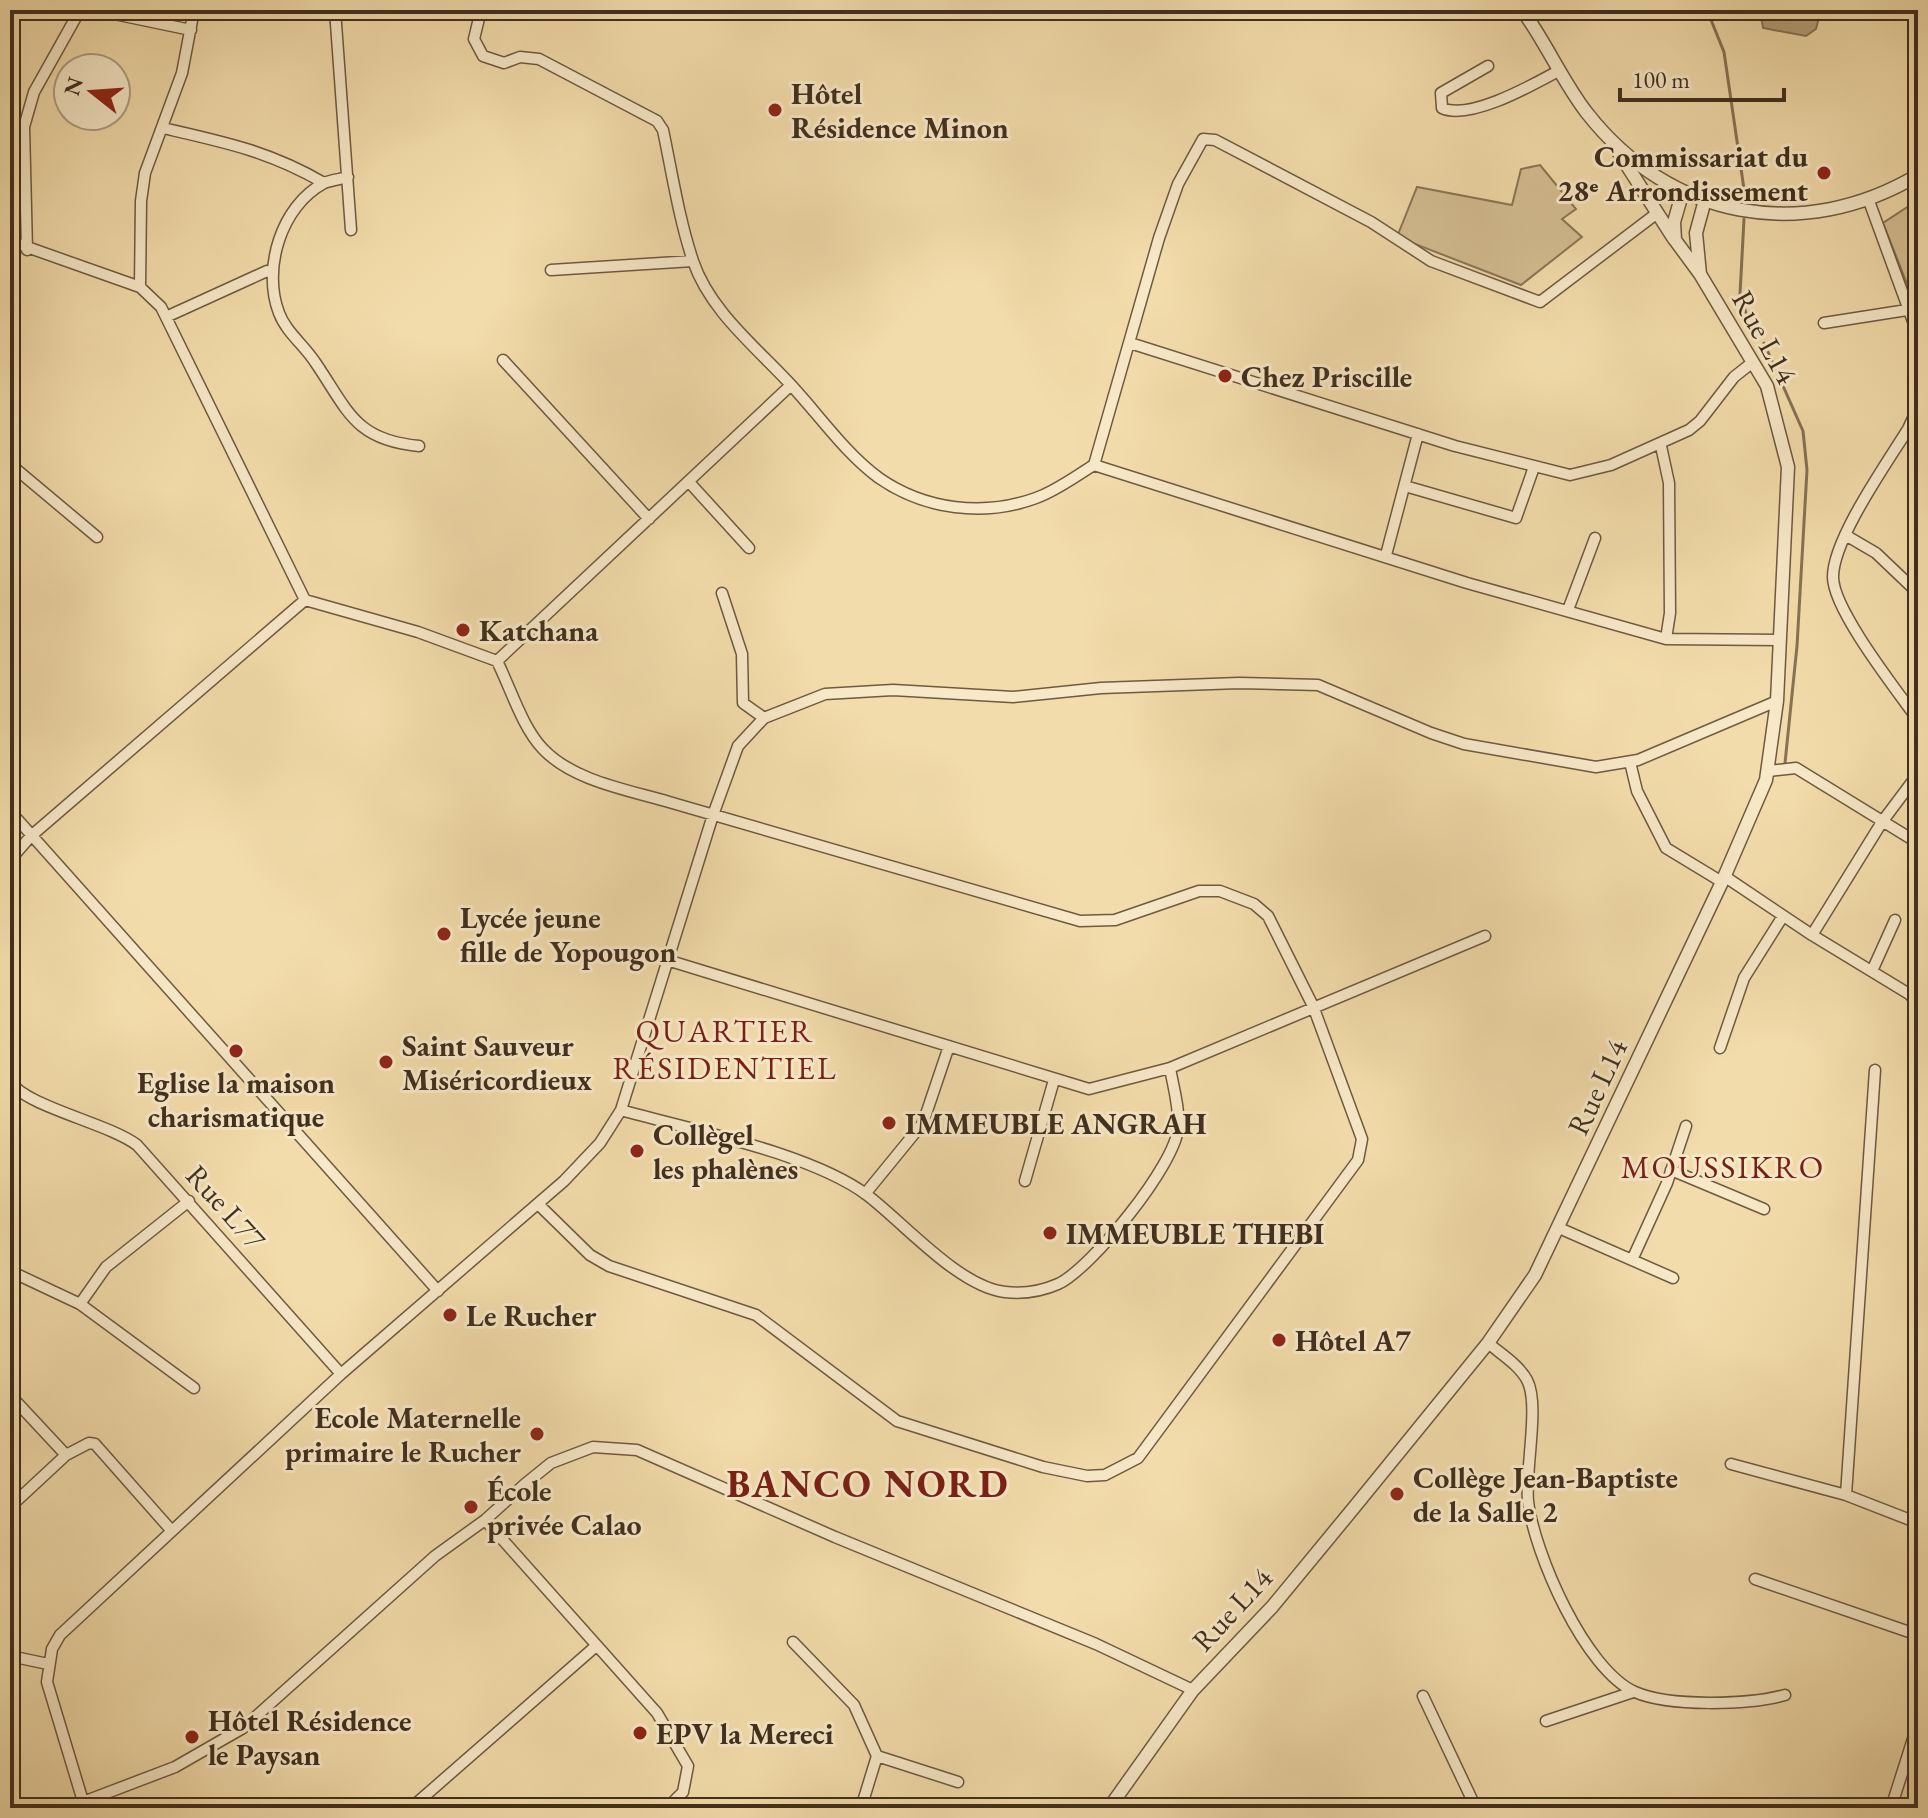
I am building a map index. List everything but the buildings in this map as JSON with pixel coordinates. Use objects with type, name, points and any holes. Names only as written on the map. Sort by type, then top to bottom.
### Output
[{"type":"street","points":[[27,250],[24,127],[34,92],[80,10]]},
{"type":"street","points":[[95,10],[191,30]]},
{"type":"street","points":[[140,287],[141,201],[145,173],[163,128],[194,10]]},
{"type":"street","points":[[335,10],[351,230]]},
{"type":"street","points":[[481,10],[474,39],[483,56],[504,63],[520,57],[539,59],[657,121],[663,130],[693,261],[709,294],[729,320],[851,452],[879,478],[934,502],[981,510],[1001,509],[1039,498],[1094,465],[1174,194],[1203,139],[1215,140],[1371,222],[1431,261],[1540,302],[1656,214]]},
{"type":"street","points":[[1522,10],[1586,112],[1647,172],[1683,191],[1736,209],[1783,215],[1821,212],[1869,201],[1918,175]]},
{"type":"street","points":[[1488,66],[1441,93],[1442,108],[1450,112],[1485,105],[1560,70]]},
{"type":"street","points":[[163,128],[254,150],[286,161],[324,183]]},
{"type":"street","name":"Rue L14","points":[[1109,1808],[1193,1690],[1272,1607],[1488,1343],[1535,1275],[1723,879],[1768,771],[1777,701],[1788,467],[1771,396],[1700,274],[1656,214],[1612,140]]},
{"type":"street","points":[[348,177],[324,183],[300,204],[283,228],[271,273],[284,324],[308,352],[349,416],[371,435],[398,444],[419,446]]},
{"type":"street","points":[[1675,240],[1674,222],[1683,191]]},
{"type":"street","name":"Rue L14","points":[[1700,274],[1696,233],[1705,200]]},
{"type":"street","points":[[1869,201],[1897,270],[1907,310],[1918,335]]},
{"type":"street","points":[[10,241],[27,250],[140,287],[151,296],[166,317],[305,600],[418,632],[497,661],[532,736],[559,762],[601,781],[1080,921],[1115,920],[1199,891],[1220,891],[1238,896],[1268,916],[1313,1006],[1362,1139],[1358,1160],[1138,1458],[1105,1475],[1087,1476],[1043,1467],[897,1421],[767,1321],[609,1266],[590,1255],[538,1204]]},
{"type":"street","points":[[10,251],[27,250]]},
{"type":"street","points":[[551,270],[693,261]]},
{"type":"street","points":[[166,317],[267,271],[271,273]]},
{"type":"street","points":[[1824,323],[1907,310]]},
{"type":"street","points":[[1130,343],[1418,434],[1570,475],[1661,446],[1700,421],[1734,377],[1753,362]]},
{"type":"street","points":[[503,360],[649,519]]},
{"type":"street","points":[[497,661],[791,385]]},
{"type":"street","points":[[1918,407],[1913,431],[1847,536],[1833,576],[1835,592],[1871,654],[1918,720]]},
{"type":"street","points":[[1386,555],[1418,434]]},
{"type":"street","points":[[1661,446],[1669,483],[1670,613],[1666,639]]},
{"type":"street","points":[[10,464],[97,537]]},
{"type":"street","points":[[1094,465],[1467,583],[1666,639],[1780,640]]},
{"type":"street","points":[[1405,486],[1516,518],[1534,467]]},
{"type":"street","points":[[689,482],[749,548]]},
{"type":"street","points":[[1847,536],[1876,553],[1918,593]]},
{"type":"street","points":[[1568,610],[1595,538]]},
{"type":"street","points":[[722,593],[742,654],[743,703],[764,718]]},
{"type":"street","points":[[10,860],[31,836],[305,600]]},
{"type":"street","points":[[1193,1690],[1096,1644],[835,1537],[637,1450],[593,1447],[551,1463],[485,1520],[435,1556],[243,1728],[175,1767],[84,1805],[47,1682],[48,1664],[60,1635],[341,1374],[538,1204],[600,1143],[621,1110],[713,815],[738,746],[764,718],[825,694],[857,691],[1013,697],[1085,688],[1239,683],[1318,685],[1464,744],[1596,767],[1630,762],[1703,735],[1777,701]]},
{"type":"street","points":[[1630,762],[1637,791],[1666,848],[1723,879],[1918,1003]]},
{"type":"street","points":[[1768,771],[1796,768],[1918,843]]},
{"type":"street","points":[[1812,935],[1882,822],[1918,774]]},
{"type":"street","points":[[10,811],[438,1291]]},
{"type":"street","points":[[1720,1048],[1744,978],[1783,916]]},
{"type":"street","points":[[1872,971],[1882,941],[1895,920]]},
{"type":"street","points":[[667,960],[1089,1089],[1170,1068],[1485,936]]},
{"type":"street","points":[[865,1194],[923,1123],[949,1046]]},
{"type":"street","points":[[621,1110],[817,1167],[865,1194],[974,1282],[1003,1292],[1030,1292],[1058,1284],[1084,1267],[1161,1173],[1172,1152],[1178,1128],[1170,1068]]},
{"type":"street","points":[[1846,1495],[1875,1070]]},
{"type":"street","points":[[1025,1181],[1054,1080]]},
{"type":"street","name":"Rue L77","points":[[10,1081],[22,1095],[128,1138],[189,1201],[341,1374]]},
{"type":"street","points":[[1632,1260],[1671,1170],[1686,1126]]},
{"type":"street","points":[[1671,1170],[1764,1209]]},
{"type":"street","points":[[80,1304],[106,1267],[189,1201]]},
{"type":"street","points":[[1559,1228],[1673,1278]]},
{"type":"street","points":[[10,1271],[80,1304],[194,1388]]},
{"type":"street","points":[[1488,1343],[1517,1367],[1529,1382],[1532,1412],[1527,1454],[1528,1499],[1546,1567],[1566,1614],[1611,1672],[1633,1692],[1675,1701],[1765,1700],[1785,1695]]},
{"type":"street","points":[[10,1395],[66,1455]]},
{"type":"street","points":[[10,1507],[66,1455],[89,1443],[95,1444],[171,1530]]},
{"type":"street","points":[[1731,1464],[1846,1495],[1918,1523]]},
{"type":"street","points":[[485,1520],[657,1713],[688,1766],[683,1792],[667,1808]]},
{"type":"street","points":[[1755,1579],[1918,1635]]},
{"type":"street","points":[[793,1642],[854,1705],[877,1756],[861,1808]]},
{"type":"street","points":[[411,1808],[596,1646]]},
{"type":"street","points":[[10,1656],[48,1664]]},
{"type":"street","points":[[1546,1721],[1633,1692]]},
{"type":"street","points":[[1423,1696],[1476,1808]]},
{"type":"street","points":[[1891,1808],[1918,1723]]},
{"type":"street","points":[[877,1756],[958,1782]]},
{"type":"shaded area","points":[[1760,10],[1821,10],[1816,29],[1806,36],[1763,28]]},
{"type":"shaded area","points":[[1540,165],[1576,209],[1562,219],[1582,237],[1521,285],[1397,237],[1417,187],[1512,205],[1521,169]]},
{"type":"shaded area","points":[[1918,200],[1918,309],[1917,309],[1883,223]]},
{"type":"waterway","points":[[1707,10],[1724,52],[1745,196]]},
{"type":"waterway","points":[[1744,219],[1740,294],[1747,316]]},
{"type":"waterway","points":[[1764,343],[1803,431],[1807,470],[1797,646],[1785,763]]},
{"type":"place","name":"Hôtel Résidence Minon","points":[[775,110]]},
{"type":"place","name":"Commissariat du 28ᵉ Arrondissement","points":[[1824,173]]},
{"type":"place","name":"Chez Priscille","points":[[1225,376]]},
{"type":"place","name":"Katchana","points":[[463,630]]},
{"type":"place","name":"Lycée jeune fille de Yopougon","points":[[444,934]]},
{"type":"place","name":"Eglise la maison charismatique","points":[[236,1051]]},
{"type":"place","name":"Saint Sauveur Miséricordieux","points":[[386,1062]]},
{"type":"place","name":"IMMEUBLE ANGRAH","points":[[889,1123]]},
{"type":"place","name":"Collègel les phalènes","points":[[637,1151]]},
{"type":"place","name":"IMMEUBLE THEBI","points":[[1050,1233]]},
{"type":"place","name":"Le Rucher","points":[[450,1315]]},
{"type":"place","name":"Hôtel A7","points":[[1279,1340]]},
{"type":"place","name":"Ecole Maternelle primaire le Rucher","points":[[537,1434]]},
{"type":"place","name":"Collège Jean-Baptiste de la Salle 2","points":[[1397,1494]]},
{"type":"place","name":"École privée Calao","points":[[471,1507]]},
{"type":"place","name":"EPV la Mereci","points":[[640,1733]]},
{"type":"place","name":"Hôtel Résidence le Paysan","points":[[192,1737]]},
{"type":"district","name":"QUARTIER RÉSIDENTIEL","points":[[725,1050]]},
{"type":"district","name":"MOUSSIKRO","points":[[1723,1167]]},
{"type":"district","name":"BANCO NORD","points":[[868,1483]]}]
